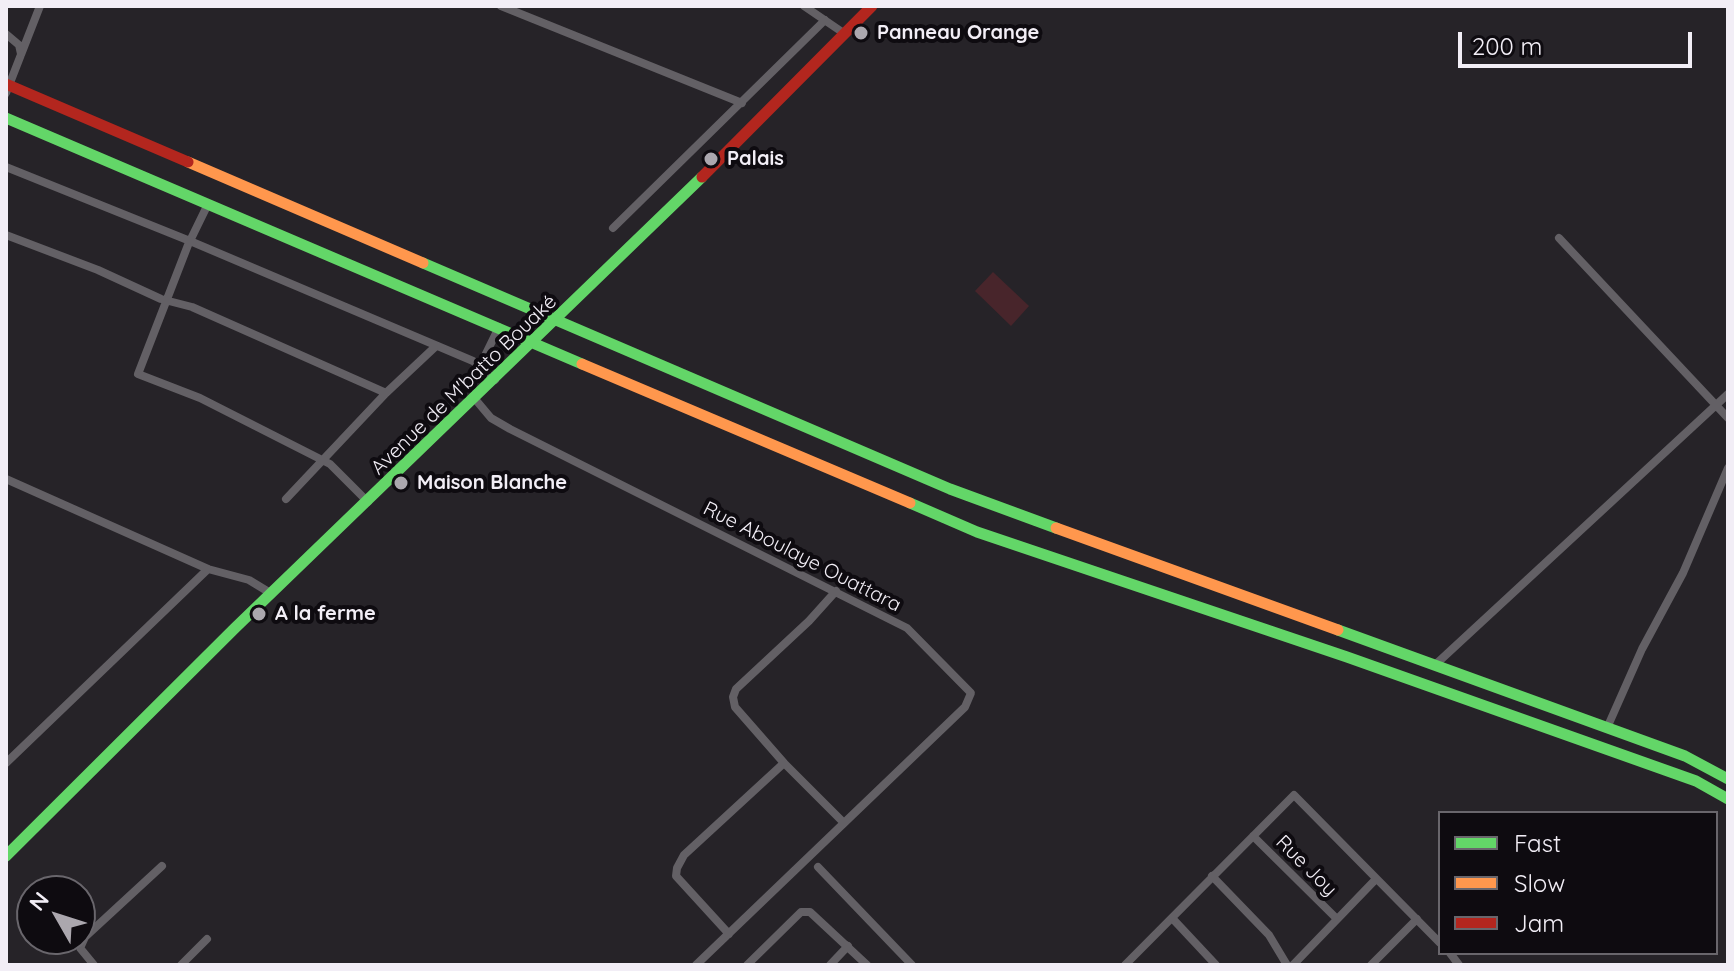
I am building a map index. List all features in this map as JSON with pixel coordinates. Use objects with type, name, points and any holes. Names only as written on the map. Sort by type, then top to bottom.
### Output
[{"type":"main road","name":"Avenue de M'batto Bouaké","points":[[6,856],[272,594],[558,320],[872,6]]},
{"type":"main road","points":[[7,88],[950,489],[1685,756],[1728,779]]},
{"type":"main road","points":[[6,118],[500,326],[977,532],[1361,662],[1696,781],[1728,799]]},
{"type":"street","points":[[7,88],[40,6]]},
{"type":"street","points":[[501,6],[742,103]]},
{"type":"street","points":[[804,6],[845,34]]},
{"type":"street","points":[[613,228],[825,20]]},
{"type":"street","points":[[6,34],[19,45],[21,54]]},
{"type":"street","points":[[6,167],[190,241],[480,366],[495,380]]},
{"type":"street","points":[[209,203],[190,241],[138,374],[200,398],[330,464],[368,502]]},
{"type":"street","points":[[6,235],[168,301],[192,307],[386,393]]},
{"type":"street","points":[[1559,238],[1728,418]]},
{"type":"street","points":[[480,366],[500,326]]},
{"type":"street","points":[[286,499],[386,393],[435,347]]},
{"type":"street","points":[[1435,666],[1728,394]]},
{"type":"street","name":"Rue Aboulaye Ouattara","points":[[475,399],[491,418],[510,429],[907,628],[971,693],[965,707],[696,965]]},
{"type":"street","points":[[1607,728],[1642,649],[1683,573],[1728,468]]},
{"type":"street","points":[[6,479],[208,569],[249,580],[272,594]]},
{"type":"street","points":[[6,763],[208,569]]},
{"type":"street","points":[[836,591],[809,621],[736,689],[733,697],[735,707],[784,763],[844,823]]},
{"type":"street","points":[[729,934],[676,876],[677,868],[684,855],[784,763]]},
{"type":"street","points":[[1131,963],[1212,876],[1294,795],[1438,941]]},
{"type":"street","name":"Rue Joy","points":[[1253,836],[1337,919]]},
{"type":"street","points":[[94,965],[80,948],[85,937],[162,866]]},
{"type":"street","points":[[818,867],[912,965]]},
{"type":"street","points":[[1212,876],[1269,935],[1290,965],[1376,879]]},
{"type":"street","points":[[747,965],[801,912],[810,912],[818,918],[867,965]]},
{"type":"street","points":[[1172,918],[1216,965]]},
{"type":"street","points":[[1371,965],[1417,919]]},
{"type":"street","points":[[181,965],[207,939]]},
{"type":"street","points":[[830,965],[848,946]]},
{"type":"shaded area","points":[[993,272],[1029,306],[1011,326],[975,291]]},
{"type":"traffic: fast","points":[[6,118],[582,364]]},
{"type":"traffic: fast","points":[[6,856],[235,628],[702,177]]},
{"type":"traffic: fast","points":[[423,263],[950,489],[1056,528]]},
{"type":"traffic: fast","points":[[910,503],[977,532],[1347,657],[1696,781],[1728,799]]},
{"type":"traffic: fast","points":[[1338,630],[1685,756],[1728,779]]},
{"type":"traffic: slow","points":[[188,162],[423,263]]},
{"type":"traffic: slow","points":[[582,364],[910,503]]},
{"type":"traffic: slow","points":[[1056,528],[1338,630]]},
{"type":"traffic: jam","points":[[702,177],[872,6]]},
{"type":"traffic: jam","points":[[6,84],[188,162]]},
{"type":"place","name":"Panneau Orange","points":[[861,33]]},
{"type":"place","name":"Palais","points":[[711,159]]},
{"type":"place","name":"Maison Blanche","points":[[401,483]]},
{"type":"place","name":"A la ferme","points":[[259,614]]}]
